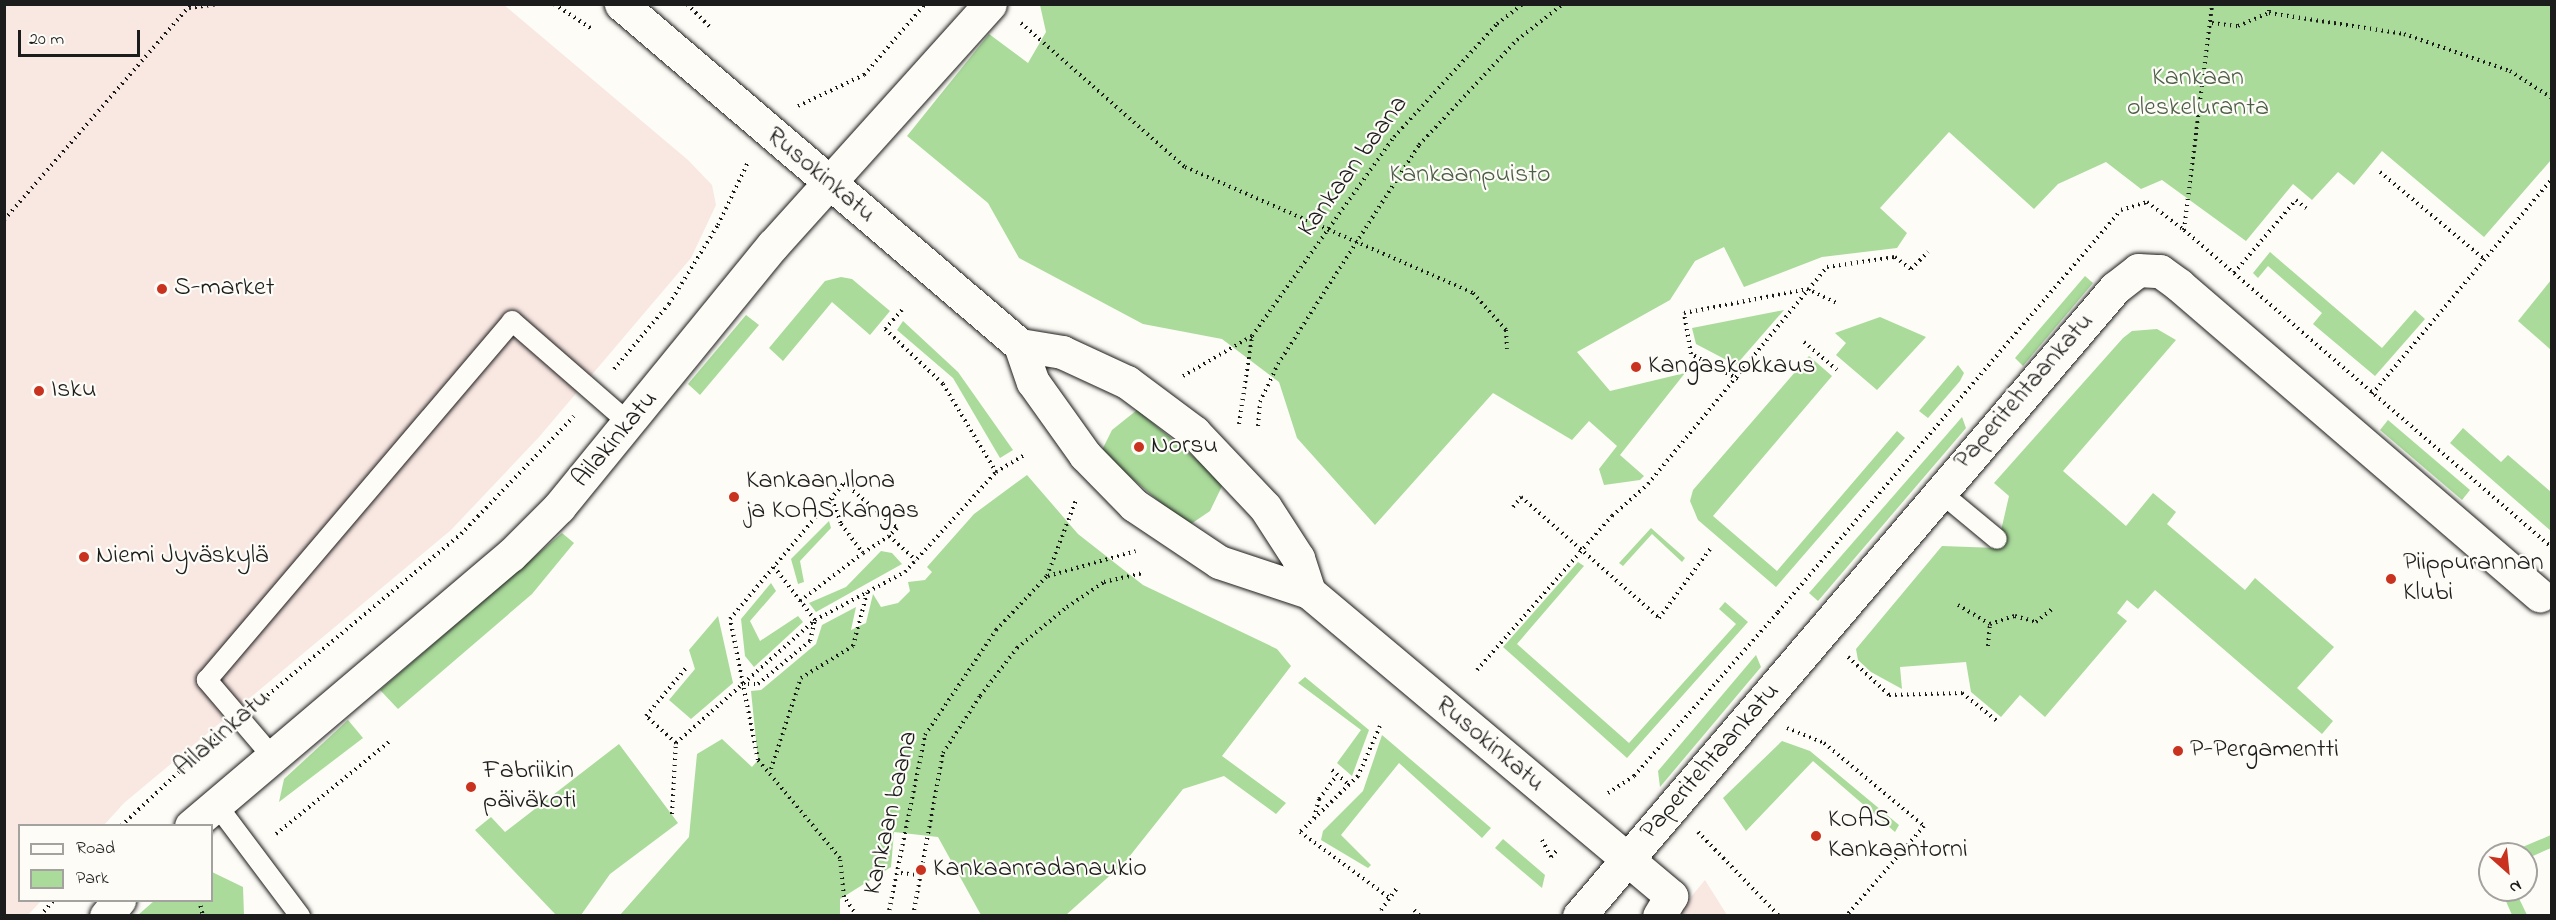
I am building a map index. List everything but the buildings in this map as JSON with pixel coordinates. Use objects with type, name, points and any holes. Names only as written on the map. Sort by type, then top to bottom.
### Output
[{"type":"street","name":"Rusokinkatu","points":[[621,4],[1020,345],[1033,382],[1085,455],[1134,505],[1219,562],[1309,591],[1580,822],[1628,858],[1665,906]]},
{"type":"street","name":"Ailakinkatu","points":[[192,824],[271,755],[511,555],[630,424],[828,182],[1003,12]]},
{"type":"street","name":"Paperitehtaankatu","points":[[1579,915],[1939,491],[2115,288],[2138,270],[2160,271],[2540,595]]},
{"type":"street","points":[[1020,345],[1062,352],[1120,379],[1185,424],[1265,507],[1298,558],[1309,591]]},
{"type":"street","points":[[106,915],[117,902]]},
{"type":"lane","points":[[271,755],[207,680],[512,321],[630,424]]},
{"type":"lane","points":[[1939,491],[1997,539]]},
{"type":"lane","points":[[216,804],[300,915]]},
{"type":"path","points":[[4,220],[189,6],[218,4]]},
{"type":"path","points":[[795,106],[864,75],[925,4]]},
{"type":"path","name":"Kankaan baana","points":[[1252,336],[1330,232],[1394,137],[1497,24],[1523,4]]},
{"type":"path","points":[[1258,426],[1260,402],[1278,364],[1359,243],[1419,145],[1463,93],[1563,4]]},
{"type":"path","points":[[2184,230],[2212,23],[2212,4]]},
{"type":"path","points":[[2269,4],[2269,13]]},
{"type":"path","points":[[1003,12],[1185,167],[1473,293],[1506,330],[1507,349]]},
{"type":"path","points":[[2212,23],[2238,26],[2269,13],[2404,34],[2510,71],[2552,98]]},
{"type":"path","name":"Ailakinkatu","points":[[122,824],[240,718],[461,534],[594,392],[669,304],[718,225],[749,160]]},
{"type":"path","points":[[2380,172],[2484,258]]},
{"type":"path","points":[[2372,394],[2552,179]]},
{"type":"path","points":[[2234,273],[2296,200],[2306,208]]},
{"type":"path","points":[[1534,834],[1551,857],[1580,822],[1634,776],[1778,612],[2121,210],[2147,202],[2184,230],[2552,548]]},
{"type":"path","points":[[1477,670],[1738,379],[1794,314],[1808,289],[1827,267],[1895,257],[1911,268],[1928,252]]},
{"type":"path","points":[[1738,379],[1691,354],[1684,313],[1808,289],[1839,304]]},
{"type":"path","points":[[902,310],[885,330],[943,384],[996,472]]},
{"type":"path","points":[[1196,371],[1252,336]]},
{"type":"path","points":[[1239,409],[1252,336]]},
{"type":"path","points":[[1804,342],[1837,370]]},
{"type":"path","points":[[672,814],[676,743],[815,620],[905,572],[996,472],[1026,454]]},
{"type":"path","points":[[800,601],[897,528],[844,483],[730,619],[758,760],[771,769],[840,858],[844,897],[857,915]]},
{"type":"path","points":[[1047,576],[1078,492]]},
{"type":"path","points":[[1513,507],[1521,497],[1659,618],[1710,549]]},
{"type":"path","points":[[832,499],[841,524],[863,553]]},
{"type":"path","points":[[889,536],[916,560]]},
{"type":"path","points":[[1047,576],[1120,554]]},
{"type":"path","points":[[774,567],[815,620]]},
{"type":"path","points":[[913,915],[924,876],[943,753],[980,696],[1017,648],[1067,607],[1104,582],[1143,573]]},
{"type":"path","name":"Kankaan baana","points":[[888,915],[901,873],[925,735],[996,630],[1047,576]]},
{"type":"path","points":[[771,769],[801,678],[853,646],[867,592]]},
{"type":"path","points":[[1958,605],[1990,624],[2015,616],[2036,621],[2053,608]]},
{"type":"path","points":[[742,684],[758,684],[810,641],[815,620]]},
{"type":"path","points":[[1988,646],[1990,624]]},
{"type":"path","points":[[1841,650],[1889,695],[1962,693],[1997,721]]},
{"type":"path","points":[[676,743],[646,716],[686,668]]},
{"type":"path","points":[[1775,723],[1824,743],[1924,826],[1846,915]]},
{"type":"path","points":[[1380,726],[1349,785],[1300,832],[1390,898]]},
{"type":"path","points":[[253,853],[389,742]]},
{"type":"path","points":[[1332,770],[1349,785]]},
{"type":"path","points":[[1314,819],[1318,799],[1337,775]]},
{"type":"path","points":[[1692,826],[1779,915]]},
{"type":"path","points":[[901,873],[924,876]]},
{"type":"path","points":[[1383,915],[1381,910],[1398,887]]},
{"type":"path","points":[[40,915],[52,902]]},
{"type":"path","points":[[1414,910],[1420,915]]},
{"type":"shaded area","points":[[5,5],[504,5],[688,160],[712,185],[716,205],[691,258],[539,437],[451,530],[124,803],[105,824],[18,824],[18,902],[40,902],[28,915],[5,916]]},
{"type":"shaded area","points":[[1705,880],[1727,915],[1675,916]]},
{"type":"green space","points":[[1040,5],[2551,5],[2551,160],[2484,237],[2382,151],[2354,185],[2338,172],[2312,200],[2293,184],[2246,241],[2162,180],[2141,189],[2106,162],[2058,184],[2034,209],[1949,132],[1880,208],[1907,233],[1897,248],[1822,257],[1744,287],[1724,247],[1695,261],[1670,300],[1577,352],[1610,391],[1685,373],[1620,455],[1644,476],[1640,480],[1604,485],[1599,469],[1617,446],[1589,421],[1572,440],[1493,393],[1375,525],[1297,438],[1279,382],[1222,339],[1143,324],[1019,258],[988,203],[907,136],[989,34],[1028,63],[1046,32]]},
{"type":"green space","points":[[2270,252],[2382,348],[2415,310],[2425,319],[2375,376],[2313,324],[2322,313],[2268,266],[2258,278],[2253,273]]},
{"type":"green space","points":[[2085,276],[2093,283],[2023,366],[2015,358]]},
{"type":"green space","points":[[841,277],[852,279],[890,311],[870,335],[832,302],[783,361],[769,348],[825,281]]},
{"type":"green space","points":[[2551,280],[2551,350],[2518,321]]},
{"type":"green space","points":[[1784,310],[1736,365],[1696,344],[1692,328]]},
{"type":"green space","points":[[746,315],[759,325],[700,395],[688,384]]},
{"type":"green space","points":[[1880,317],[1926,337],[1877,390],[1836,355],[1846,343],[1835,333]]},
{"type":"green space","points":[[903,321],[958,372],[1013,450],[1000,458],[953,378],[897,330]]},
{"type":"green space","points":[[2157,329],[2176,340],[2063,471],[2126,526],[2153,493],[2176,512],[2167,524],[2245,590],[2255,578],[2334,647],[2297,688],[2333,721],[2322,734],[2155,590],[2138,609],[2127,600],[2117,613],[2127,621],[2045,717],[2020,695],[2001,717],[1971,692],[1966,662],[1900,667],[1902,689],[1871,672],[1858,660],[1856,649],[1942,546],[1997,548],[2009,496],[1994,483],[2123,338],[2132,331]]},
{"type":"green space","points":[[1809,356],[1832,376],[1713,516],[1777,571],[1897,431],[1905,438],[1776,587],[1698,520],[1690,501],[1693,490]]},
{"type":"green space","points":[[1958,365],[1964,373],[1960,381],[1928,418],[1919,411]]},
{"type":"green space","points":[[1137,410],[1224,482],[1210,511],[1188,526],[1101,452],[1112,430]]},
{"type":"green space","points":[[1962,417],[1966,428],[1818,601],[1809,593]]},
{"type":"green space","points":[[2388,420],[2470,490],[2462,500],[2380,430]]},
{"type":"green space","points":[[2463,428],[2501,462],[2508,455],[2551,492],[2551,531],[2450,443]]},
{"type":"green space","points":[[1027,475],[1078,534],[1143,585],[1277,649],[1291,666],[1222,756],[1286,803],[1276,814],[1224,776],[1183,789],[1125,862],[1066,915],[981,915],[938,837],[894,832],[891,867],[840,899],[840,915],[620,915],[689,837],[697,754],[722,739],[752,767],[758,760],[751,691],[761,690],[816,644],[822,625],[856,607],[851,630],[866,623],[873,594],[881,607],[898,603],[910,591],[908,582],[925,580],[932,572],[927,567],[974,514]]},
{"type":"green space","points":[[829,521],[831,528],[800,561],[804,582],[798,584],[791,559]]},
{"type":"green space","points":[[1651,528],[1685,558],[1682,562],[1652,534],[1623,566],[1619,563]]},
{"type":"green space","points":[[562,533],[574,543],[532,594],[398,709],[380,690]]},
{"type":"green space","points":[[881,551],[892,553],[902,564],[816,612],[809,603],[846,587]]},
{"type":"green space","points":[[1578,562],[1584,566],[1517,644],[1629,743],[1736,624],[1719,609],[1725,602],[1748,622],[1627,758],[1503,647]]},
{"type":"green space","points":[[771,583],[776,591],[750,621],[760,641],[798,616],[803,622],[754,667],[745,656],[741,619]]},
{"type":"green space","points":[[718,616],[733,683],[691,719],[669,700],[695,669],[689,650]]},
{"type":"green space","points":[[1756,655],[1761,667],[1660,787],[1658,771]]},
{"type":"green space","points":[[1305,677],[1369,730],[1352,776],[1337,763],[1361,730],[1298,683]]},
{"type":"green space","points":[[348,720],[363,738],[279,802],[284,779]]},
{"type":"green space","points":[[1382,735],[1491,828],[1482,838],[1399,763],[1341,835],[1371,865],[1368,868],[1321,840],[1323,831],[1363,791]]},
{"type":"green space","points":[[1782,741],[1810,751],[1899,825],[1895,832],[1813,761],[1746,831],[1723,798]]},
{"type":"green space","points":[[619,744],[678,823],[610,874],[581,915],[556,915],[475,830],[491,817],[505,832]]},
{"type":"green space","points":[[2551,835],[2551,848],[2538,854],[2538,842],[2534,842]]},
{"type":"green space","points":[[1503,839],[1545,875],[1542,888],[1495,848]]},
{"type":"green space","points":[[213,872],[243,887],[244,915],[138,915],[153,902],[213,902]]},
{"type":"green space","points":[[2506,902],[2521,902],[2527,915],[2512,915]]},
{"type":"place","name":"S-market","points":[[162,289]]},
{"type":"place","name":"Kangaskokkaus","points":[[1636,367]]},
{"type":"place","name":"Isku","points":[[39,391]]},
{"type":"place","name":"Norsu","points":[[1139,447]]},
{"type":"place","name":"Kankaan Ilona ja KOAS Kangas","points":[[734,497]]},
{"type":"place","name":"Niemi Jyväskylä","points":[[84,557]]},
{"type":"place","name":"Piippurannan Klubi","points":[[2391,579]]},
{"type":"place","name":"P-Pergamentti","points":[[2178,751]]},
{"type":"place","name":"Fabriikin päiväkoti","points":[[471,787]]},
{"type":"place","name":"KOAS Kankaantorni","points":[[1816,836]]},
{"type":"place","name":"Kankaanradanaukio","points":[[921,870]]},
{"type":"park label","name":"Kankaan oleskeluranta","points":[[2198,94]]},
{"type":"park label","name":"Kankaanpuisto","points":[[1470,176]]}]
